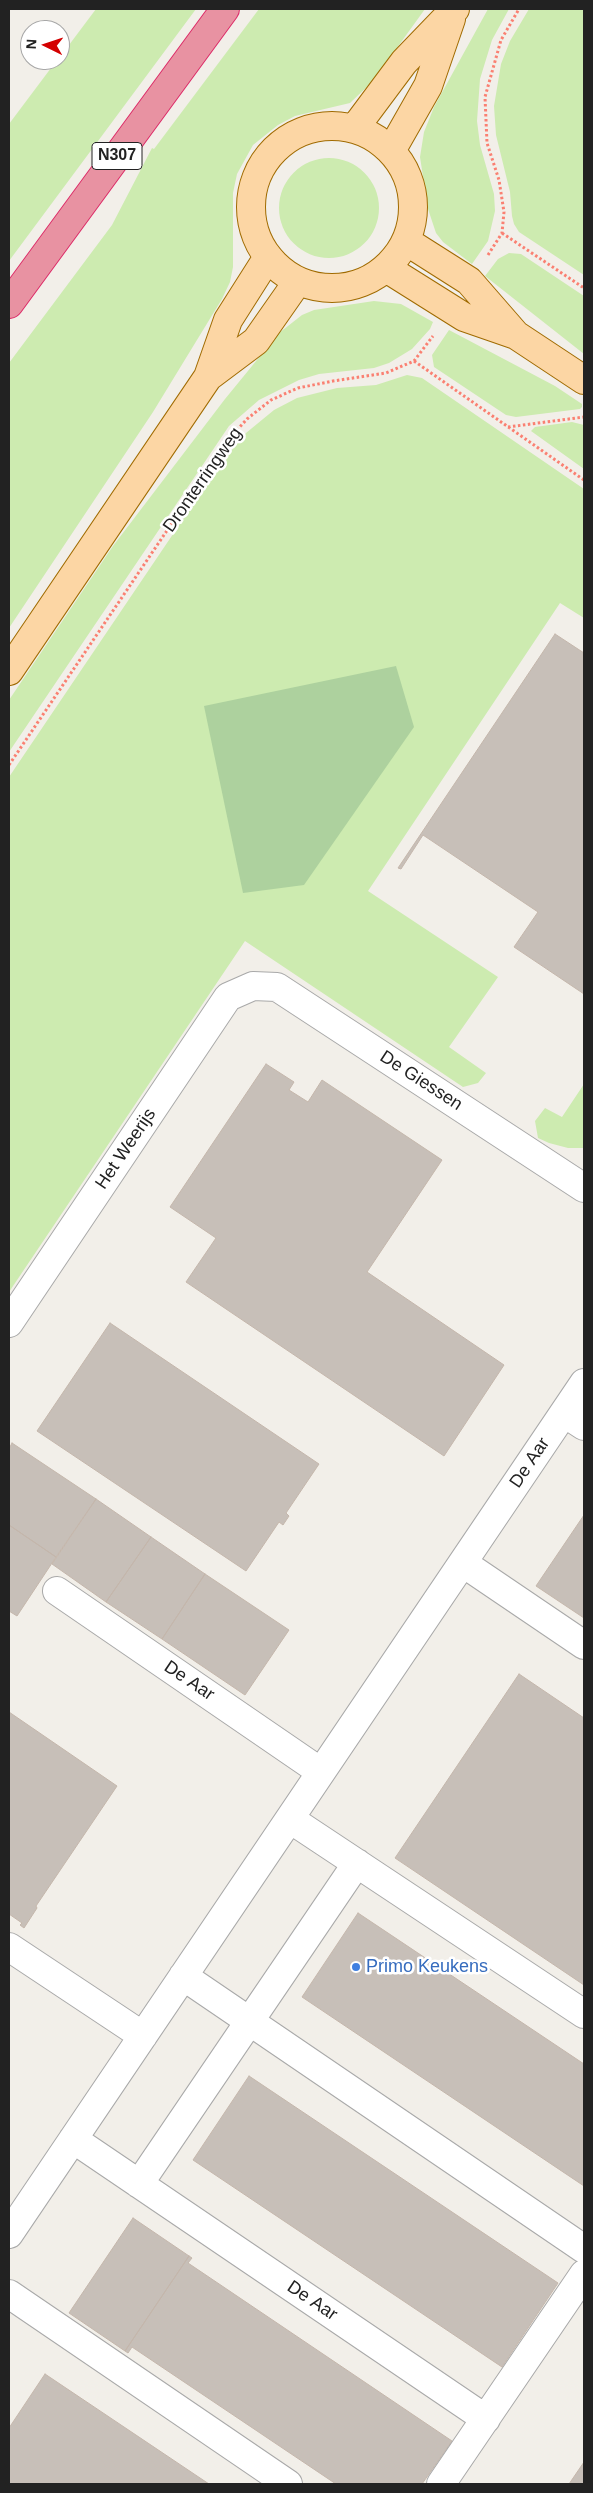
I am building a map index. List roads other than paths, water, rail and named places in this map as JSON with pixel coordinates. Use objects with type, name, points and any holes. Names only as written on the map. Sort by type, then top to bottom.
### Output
[{"type":"highway","name":"N307","points":[[9,304],[225,9]]},
{"type":"main road","points":[[354,129],[404,62],[454,10]]},
{"type":"main road","points":[[391,151],[428,86],[454,10]]},
{"type":"main road","points":[[329,126],[354,129],[374,138],[391,151],[405,171],[412,194],[412,218],[406,240],[386,268],[366,281],[344,288],[320,288],[298,281],[282,271],[268,257],[255,235],[250,210],[253,185],[264,161],[281,142],[304,130],[329,126]]},
{"type":"main road","points":[[406,240],[469,281],[516,335]]},
{"type":"main road","points":[[9,671],[208,378],[228,320],[268,257]]},
{"type":"main road","points":[[386,268],[464,317],[516,335],[584,380]]},
{"type":"main road","points":[[208,378],[256,341],[298,281]]},
{"type":"street","name":"De Giessen","points":[[253,986],[277,987],[584,1188]]},
{"type":"street","name":"Het Weerijs","points":[[9,1324],[228,997],[253,986]]},
{"type":"street","name":"De Aar","points":[[9,2234],[463,1563],[574,1420],[584,1383]]},
{"type":"street","points":[[463,1563],[584,1645]]},
{"type":"street","name":"De Aar","points":[[57,1591],[321,1772]]},
{"type":"street","points":[[290,1819],[584,2014]]},
{"type":"street","points":[[139,2184],[357,1863]]},
{"type":"street","points":[[9,1947],[143,2036]]},
{"type":"street","points":[[183,1976],[584,2249]]},
{"type":"street","name":"De Aar","points":[[73,2139],[486,2419]]},
{"type":"street","points":[[442,2484],[584,2274]]},
{"type":"street","points":[[9,2294],[288,2484]]},
{"type":"place","name":"Primo Keukens","points":[[356,1967]]}]
